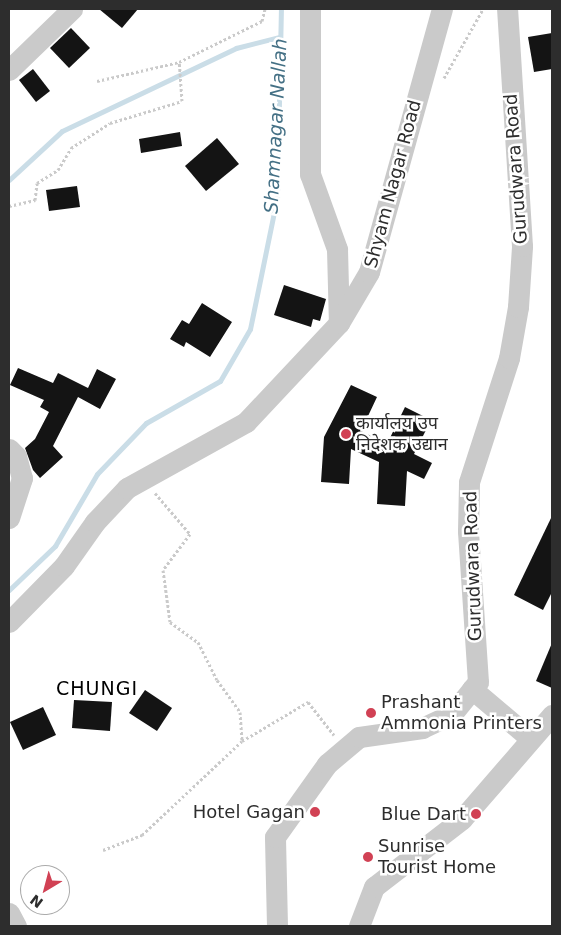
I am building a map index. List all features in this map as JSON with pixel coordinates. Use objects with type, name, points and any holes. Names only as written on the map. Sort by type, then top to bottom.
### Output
[{"type":"street","points":[[9,70],[72,9]]},
{"type":"street","points":[[310,9],[310,174],[337,249],[339,323]]},
{"type":"street","name":"Shyam Nagar Road","points":[[9,622],[64,566],[95,522],[127,488],[246,422],[339,323],[369,272],[442,9]]},
{"type":"street","name":"Gurudwara Road","points":[[277,926],[275,837],[326,764],[359,737],[422,728],[452,714],[478,682],[468,531],[470,482],[509,358],[518,307],[522,246],[507,9]]},
{"type":"street","points":[[9,449],[16,456],[22,478],[9,518]]},
{"type":"street","points":[[472,689],[531,739]]},
{"type":"street","points":[[359,926],[374,887],[462,819],[552,715]]},
{"type":"street","points":[[9,913],[16,926]]},
{"type":"path","points":[[97,80],[179,62],[262,21],[265,9]]},
{"type":"path","points":[[9,206],[35,200],[37,183],[58,170],[71,148],[110,123],[182,101],[179,62]]},
{"type":"path","points":[[150,475],[155,493],[190,534],[163,570],[170,622],[198,642],[217,680],[240,712],[242,741]]},
{"type":"path","points":[[103,850],[142,835],[242,741],[308,702],[345,749]]},
{"type":"building","points":[[99,9],[138,9],[122,28]]},
{"type":"building","points":[[71,28],[90,48],[69,68],[50,48]]},
{"type":"building","points":[[552,33],[552,69],[534,72],[528,37]]},
{"type":"building","points":[[33,69],[50,91],[36,102],[19,80]]},
{"type":"building","points":[[180,132],[182,146],[141,153],[139,139]]},
{"type":"building","points":[[217,138],[239,164],[206,191],[185,166]]},
{"type":"building","points":[[77,186],[80,207],[49,211],[46,190]]},
{"type":"building","points":[[284,285],[326,299],[320,321],[313,319],[311,327],[274,315]]},
{"type":"building","points":[[202,303],[232,322],[210,357],[186,342],[184,347],[170,339],[182,320],[189,324]]},
{"type":"building","points":[[18,368],[53,383],[58,373],[88,388],[97,369],[116,379],[100,409],[78,397],[53,446],[63,457],[40,478],[33,470],[25,448],[35,439],[49,412],[40,407],[44,400],[10,385]]},
{"type":"building","points":[[351,385],[377,397],[361,431],[387,444],[405,407],[431,420],[414,454],[432,463],[424,479],[407,471],[405,506],[377,504],[379,462],[351,449],[349,484],[321,482],[324,437]]},
{"type":"building","points":[[552,516],[552,592],[543,610],[514,595]]},
{"type":"building","points":[[552,643],[552,688],[536,681]]},
{"type":"building","points":[[145,690],[172,708],[157,731],[129,713]]},
{"type":"building","points":[[74,700],[112,702],[110,731],[72,728]]},
{"type":"building","points":[[43,707],[56,735],[23,750],[10,722]]},
{"type":"waterway","name":"Shamnagar Nallah","points":[[9,590],[55,546],[97,474],[146,423],[220,381],[250,329],[277,197],[281,9]]},
{"type":"waterway","points":[[9,180],[62,131],[236,48],[279,37]]},
{"type":"place","name":"कार्यालय उप निदेशक उद्यान","points":[[346,434]]},
{"type":"place","name":"Prashant Ammonia Printers","points":[[371,713]]},
{"type":"place","name":"Hotel Gagan","points":[[315,812]]},
{"type":"place","name":"Blue Dart","points":[[476,814]]},
{"type":"place","name":"Sunrise Tourist Home","points":[[368,857]]},
{"type":"district","name":"CHUNGI","points":[[97,689]]}]
